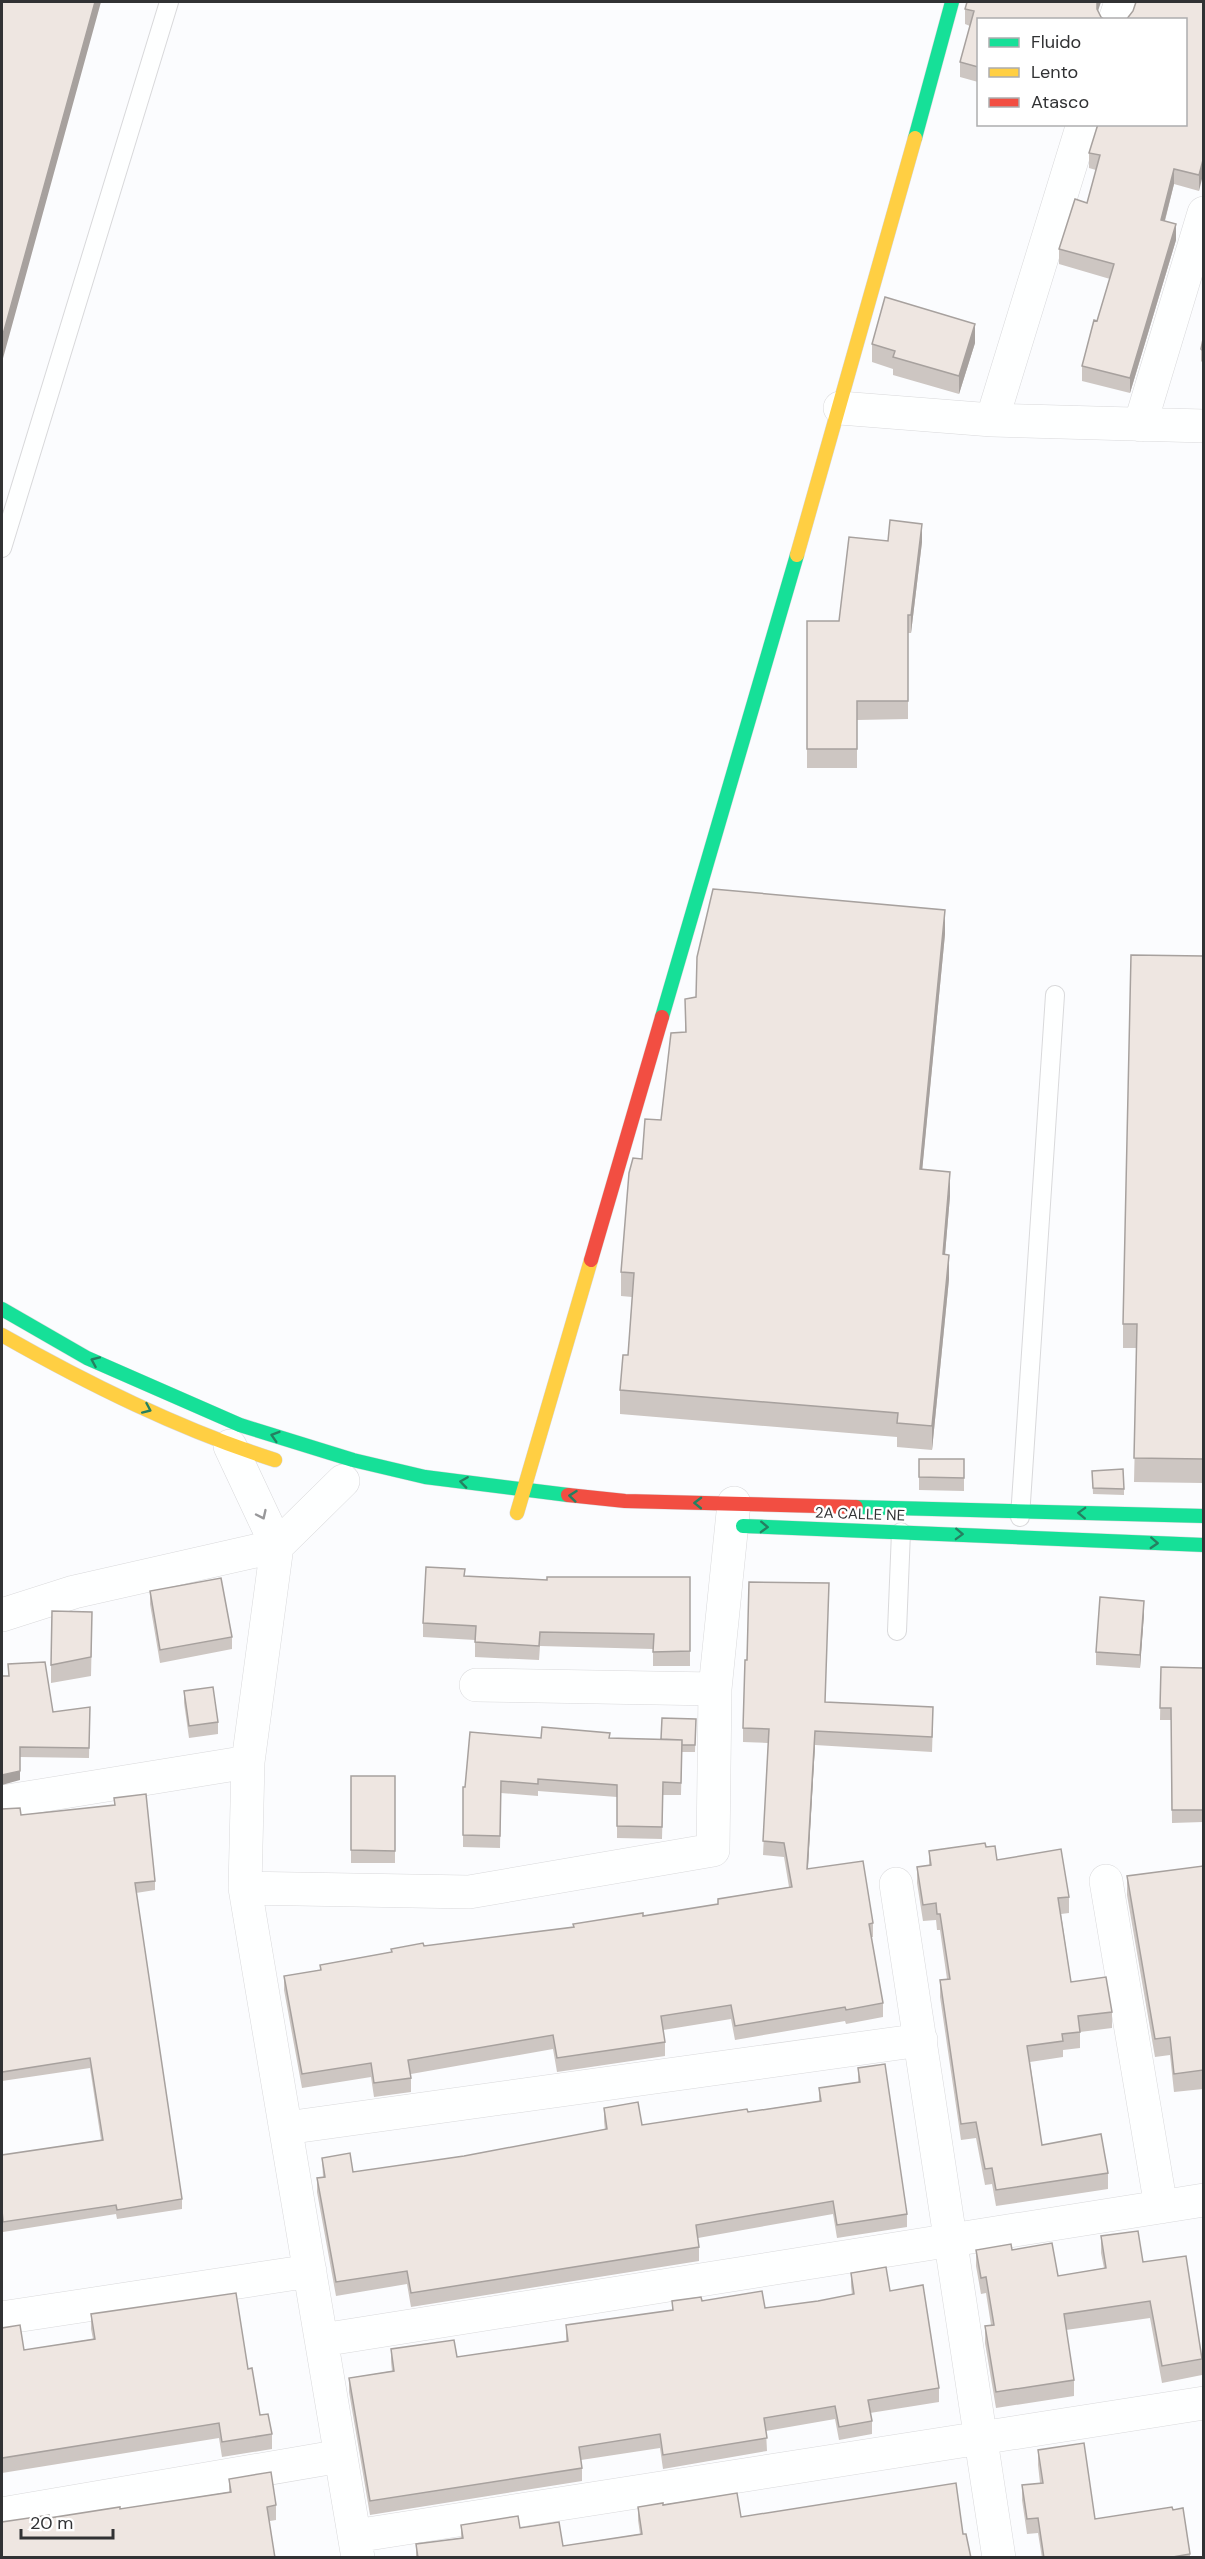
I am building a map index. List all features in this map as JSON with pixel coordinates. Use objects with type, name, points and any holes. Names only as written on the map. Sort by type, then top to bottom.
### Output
[{"type":"main road","points":[[517,1513],[840,408],[952,2]]},
{"type":"main road","name":"2A CALLE NE","points":[[2,1309],[87,1358],[240,1425],[353,1461],[425,1477],[522,1491],[625,1501],[730,1518],[901,1532],[1203,1545]]},
{"type":"main road","points":[[2,1335],[75,1377],[230,1446],[286,1464]]},
{"type":"main road","name":"2A CALLE NE","points":[[730,1518],[1020,1511],[1203,1516]]},
{"type":"street","points":[[1116,18],[1121,2]]},
{"type":"street","points":[[992,420],[1082,126]]},
{"type":"street","points":[[1140,425],[1203,213]]},
{"type":"street","points":[[840,408],[992,420],[1203,426]]},
{"type":"street","points":[[230,1446],[277,1546],[248,1762],[244,1888],[356,2547],[1203,2403]]},
{"type":"street","points":[[2,1615],[74,1592],[277,1546],[343,1481]]},
{"type":"street","points":[[244,1888],[469,1892],[713,1850],[715,1689],[730,1518]]},
{"type":"street","points":[[476,1685],[715,1689]]},
{"type":"street","points":[[2,1802],[248,1762]]},
{"type":"street","points":[[1106,1881],[1161,2207]]},
{"type":"street","points":[[896,1884],[999,2558]]},
{"type":"street","points":[[286,2128],[921,2040]]},
{"type":"street","points":[[322,2340],[1203,2200]]},
{"type":"street","points":[[2,2318],[310,2271]]},
{"type":"street","points":[[2,2514],[341,2456]]},
{"type":"lane","points":[[2,548],[169,2]]},
{"type":"lane","points":[[1018,1537],[1055,994]]},
{"type":"lane","points":[[897,1631],[901,1532]]},
{"type":"building","points":[[2,2],[95,2],[2,338]]},
{"type":"building","points":[[967,2],[1097,2],[1097,9],[1102,18],[977,18],[977,67],[960,62],[974,11],[965,9]]},
{"type":"building","points":[[1136,2],[1203,2],[1203,160],[1199,175],[1174,169],[1161,220],[1176,224],[1130,378],[1082,366],[1094,320],[1097,321],[1114,264],[1059,249],[1075,199],[1087,203],[1100,155],[1089,153],[1097,126],[1187,126],[1187,18],[1128,18]]},
{"type":"building","points":[[885,297],[975,324],[959,376],[893,357],[895,351],[872,344]]},
{"type":"building","points":[[890,520],[922,524],[911,615],[908,615],[908,701],[857,701],[857,749],[807,749],[807,621],[839,621],[849,537],[888,541]]},
{"type":"building","points":[[713,889],[945,910],[920,1169],[950,1172],[943,1254],[949,1255],[932,1426],[897,1423],[898,1413],[620,1390],[623,1355],[628,1355],[634,1273],[621,1272],[629,1173],[633,1158],[642,1159],[645,1119],[661,1120],[671,1033],[686,1032],[685,999],[696,997],[697,957]]},
{"type":"building","points":[[1131,955],[1203,956],[1203,1459],[1134,1458],[1137,1324],[1123,1324]]},
{"type":"building","points":[[919,1459],[964,1459],[964,1478],[919,1477]]},
{"type":"building","points":[[1123,1469],[1124,1489],[1093,1488],[1092,1471]]},
{"type":"building","points":[[426,1567],[465,1569],[464,1576],[547,1580],[547,1577],[690,1577],[690,1651],[653,1652],[654,1634],[540,1632],[539,1646],[475,1642],[476,1626],[423,1623]]},
{"type":"building","points":[[221,1578],[232,1637],[160,1650],[150,1591]]},
{"type":"building","points":[[749,1582],[829,1583],[825,1702],[933,1707],[932,1737],[815,1731],[807,1869],[863,1861],[873,1923],[869,1924],[883,2003],[846,2010],[845,2007],[735,2026],[731,2005],[661,2016],[665,2042],[557,2058],[553,2035],[408,2060],[411,2078],[374,2083],[371,2063],[302,2074],[284,1976],[321,1970],[320,1965],[392,1952],[391,1949],[423,1943],[424,1946],[574,1927],[573,1924],[718,1904],[718,1899],[792,1887],[784,1843],[763,1841],[769,1729],[743,1728]]},
{"type":"building","points":[[1100,1597],[1144,1601],[1140,1655],[1096,1652]]},
{"type":"building","points":[[52,1611],[92,1612],[91,1657],[51,1665]]},
{"type":"building","points":[[45,1662],[53,1712],[90,1707],[89,1748],[20,1747],[20,1771],[2,1775],[2,1676],[9,1676],[8,1664]]},
{"type":"building","points":[[1161,1667],[1203,1668],[1203,1810],[1172,1810],[1171,1708],[1160,1708]]},
{"type":"building","points":[[213,1687],[218,1722],[189,1726],[184,1691]]},
{"type":"building","points":[[662,1718],[696,1719],[695,1745],[682,1745],[682,1740],[661,1739]]},
{"type":"building","points":[[542,1727],[610,1733],[609,1738],[682,1740],[681,1783],[663,1782],[662,1827],[617,1826],[617,1785],[538,1779],[538,1784],[501,1781],[500,1836],[463,1835],[463,1787],[465,1787],[470,1732],[541,1738]]},
{"type":"building","points":[[351,1776],[395,1776],[395,1851],[351,1850]]},
{"type":"building","points":[[146,1794],[155,1881],[135,1883],[182,2199],[117,2210],[116,2205],[3,2222],[2,2155],[103,2140],[90,2058],[2,2072],[2,1809],[20,1808],[21,1815],[115,1805],[114,1798]]},
{"type":"building","points":[[985,1843],[986,1847],[995,1846],[997,1860],[1061,1849],[1069,1897],[1058,1898],[1071,1982],[1106,1977],[1112,2012],[1078,2016],[1080,2032],[1062,2034],[1063,2041],[1027,2046],[1042,2145],[1101,2134],[1108,2173],[996,2190],[992,2168],[985,2169],[976,2122],[961,2124],[940,1980],[950,1979],[940,1914],[937,1914],[936,1903],[923,1905],[917,1867],[931,1865],[929,1851]]},
{"type":"building","points":[[1203,1866],[1203,2070],[1174,2074],[1170,2037],[1155,2039],[1127,1876]]},
{"type":"building","points":[[885,2064],[907,2214],[837,2225],[833,2201],[696,2225],[699,2247],[411,2293],[407,2271],[336,2282],[317,2178],[325,2177],[322,2158],[350,2153],[353,2172],[464,2156],[607,2129],[604,2108],[638,2102],[642,2125],[747,2109],[748,2112],[821,2101],[819,2088],[860,2082],[858,2068]]},
{"type":"building","points":[[1138,2231],[1143,2262],[1186,2256],[1202,2359],[1162,2366],[1150,2301],[1064,2314],[1074,2380],[996,2392],[985,2326],[994,2325],[986,2277],[981,2278],[976,2250],[1011,2244],[1012,2250],[1052,2243],[1058,2276],[1106,2268],[1101,2236]]},
{"type":"building","points":[[886,2267],[890,2291],[923,2285],[939,2388],[868,2400],[872,2421],[839,2427],[835,2406],[764,2418],[767,2438],[663,2455],[660,2434],[579,2447],[582,2468],[370,2501],[349,2378],[394,2371],[391,2349],[454,2340],[457,2357],[568,2341],[566,2325],[673,2310],[672,2301],[701,2297],[702,2301],[762,2291],[765,2308],[818,2301],[854,2294],[851,2273]]},
{"type":"building","points":[[236,2293],[248,2369],[252,2368],[260,2415],[268,2414],[272,2434],[222,2442],[219,2423],[2,2458],[2,2328],[20,2325],[24,2350],[95,2339],[91,2314]]},
{"type":"building","points":[[1084,2443],[1095,2519],[1172,2507],[1173,2510],[1183,2508],[1190,2554],[1167,2558],[1044,2558],[1038,2518],[1027,2519],[1022,2485],[1043,2483],[1038,2450]]},
{"type":"building","points":[[271,2472],[276,2505],[267,2507],[275,2558],[2,2558],[2,2522],[49,2515],[49,2518],[120,2507],[120,2509],[231,2492],[229,2479]]},
{"type":"building","points":[[956,2483],[963,2534],[966,2534],[971,2558],[418,2558],[416,2544],[463,2538],[461,2525],[518,2516],[520,2528],[559,2522],[563,2546],[642,2534],[638,2507],[737,2493],[741,2517]]},
{"type":"traffic: fast","points":[[915,138],[952,2]]},
{"type":"traffic: fast","points":[[662,1017],[797,555]]},
{"type":"traffic: fast","points":[[2,1309],[87,1358],[240,1425],[353,1460],[425,1477],[568,1495]]},
{"type":"traffic: fast","points":[[856,1507],[1204,1516]]},
{"type":"traffic: fast","points":[[743,1526],[1204,1545]]},
{"type":"traffic: slow","points":[[797,555],[915,138]]},
{"type":"traffic: slow","points":[[517,1513],[591,1260]]},
{"type":"traffic: slow","points":[[2,1335],[136,1405],[239,1448],[275,1460]]},
{"type":"traffic: jam","points":[[591,1260],[662,1017]]},
{"type":"traffic: jam","points":[[568,1495],[625,1501],[856,1507]]}]
